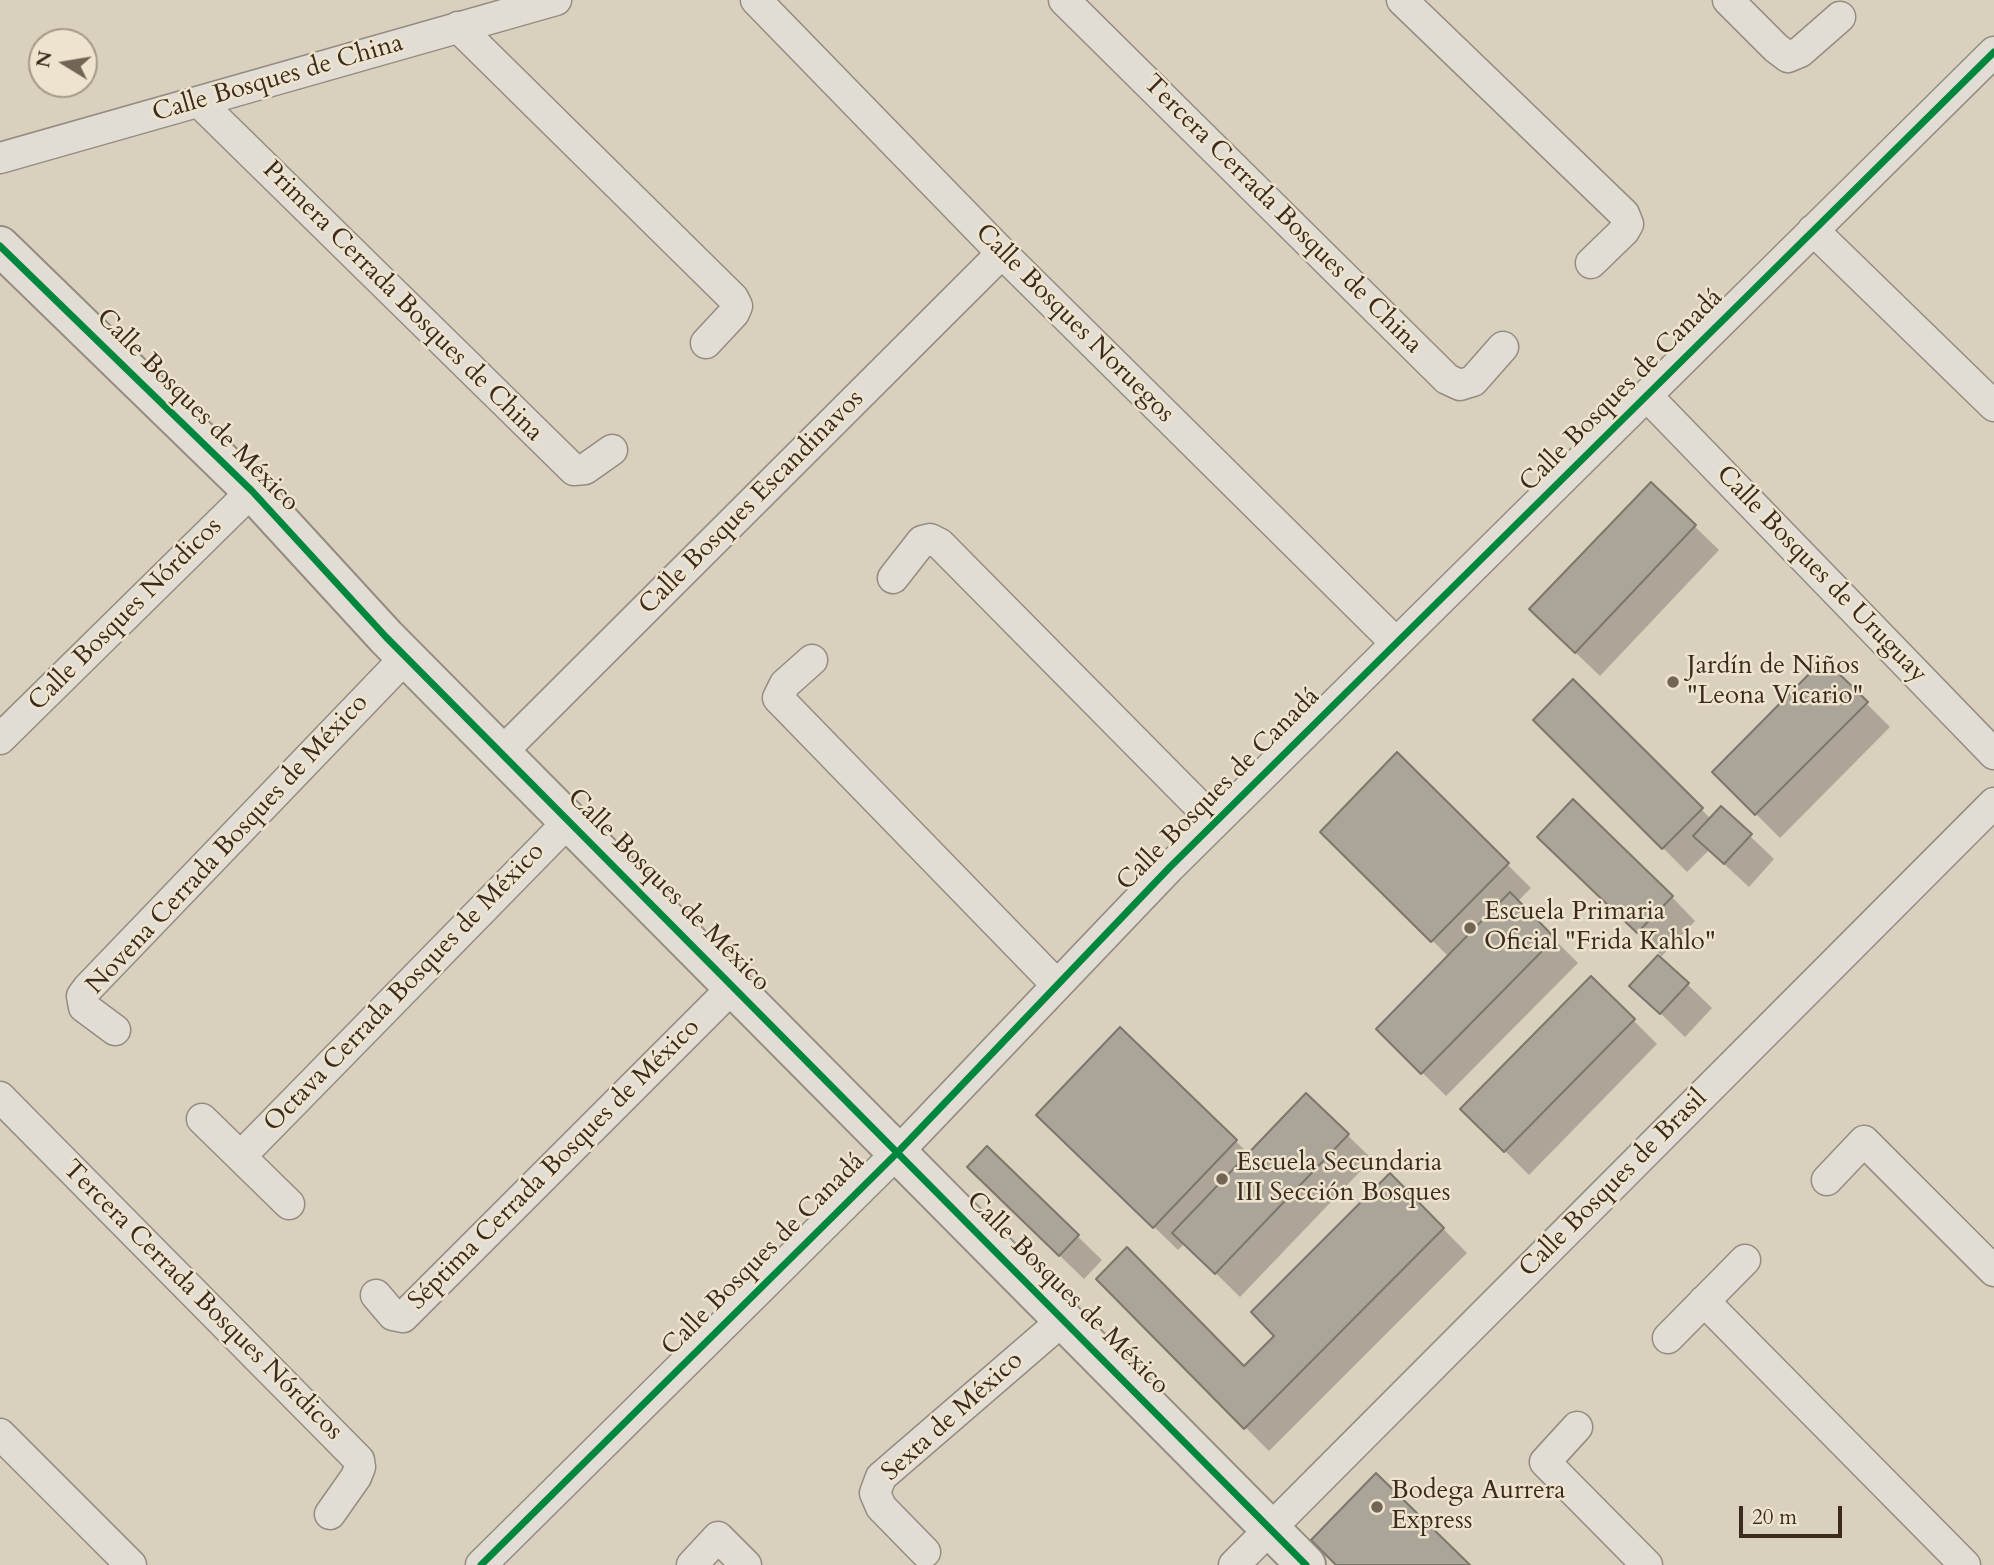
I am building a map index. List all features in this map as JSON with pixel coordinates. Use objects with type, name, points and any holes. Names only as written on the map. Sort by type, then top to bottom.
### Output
[{"type":"street","name":"Calle Bosques de China","points":[[0,158],[556,0]]},
{"type":"street","name":"Calle Bosques Noruegos","points":[[756,0],[1002,253],[1396,643]]},
{"type":"street","name":"Tercera Cerrada Bosques de China","points":[[1064,0],[1447,379],[1460,385],[1474,380],[1503,347]]},
{"type":"street","points":[[1402,0],[1624,214],[1628,224],[1624,231],[1591,263]]},
{"type":"street","points":[[1728,0],[1788,57],[1800,52],[1840,17]]},
{"type":"street","points":[[458,27],[733,298],[737,306],[734,313],[706,343]]},
{"type":"street","name":"Calle Bosques de Canadá","points":[[481,1565],[897,1153],[1215,822],[1994,52]]},
{"type":"street","name":"Primera Cerrada Bosques de China","points":[[199,102],[574,470],[584,469],[612,450]]},
{"type":"street","points":[[1813,230],[1994,407]]},
{"type":"street","name":"Calle Bosques de México","points":[[0,246],[252,491],[406,657],[1306,1565]]},
{"type":"street","name":"Calle Bosques Escandinavos","points":[[501,753],[1002,253]]},
{"type":"street","name":"Calle Bosques de Uruguay","points":[[1647,396],[1994,754]]},
{"type":"street","name":"Calle Bosques Nórdicos","points":[[0,739],[252,491]]},
{"type":"street","points":[[893,578],[922,541],[930,539],[940,544],[1215,822]]},
{"type":"street","name":"Novena Cerrada Bosques de México","points":[[115,1030],[84,1007],[82,996],[88,988],[406,657]]},
{"type":"street","points":[[812,660],[785,684],[778,698],[1057,985]]},
{"type":"street","name":"Calle Bosques de Brasil","points":[[1234,1565],[1994,803]]},
{"type":"street","name":"Octava Cerrada Bosques de México","points":[[241,1156],[570,820]]},
{"type":"street","name":"Séptima Cerrada Bosques de México","points":[[376,1295],[393,1315],[403,1317],[733,987]]},
{"type":"street","name":"Tercera Cerrada Bosques Nórdicos","points":[[0,1097],[359,1460],[360,1467],[356,1478],[330,1514]]},
{"type":"street","points":[[202,1119],[289,1204]]},
{"type":"street","points":[[1827,1180],[1864,1141],[1994,1271]]},
{"type":"street","points":[[1668,1338],[1745,1260]]},
{"type":"street","points":[[1704,1301],[1965,1565]]},
{"type":"street","name":"Sexta de México","points":[[925,1552],[881,1507],[874,1493],[881,1477],[1063,1320]]},
{"type":"street","points":[[1577,1426],[1545,1462],[1647,1565]]},
{"type":"street","points":[[0,1434],[131,1565]]},
{"type":"street","points":[[691,1565],[718,1537],[746,1565]]},
{"type":"building","points":[[1651,482],[1696,525],[1575,653],[1529,609]]},
{"type":"building","points":[[1824,659],[1868,702],[1755,815],[1712,772]]},
{"type":"building","points":[[1573,679],[1703,808],[1662,849],[1533,720]]},
{"type":"building","points":[[1397,752],[1509,863],[1431,942],[1320,832]]},
{"type":"building","points":[[1573,799],[1673,896],[1637,933],[1537,837]]},
{"type":"building","points":[[1721,806],[1752,834],[1724,864],[1693,836]]},
{"type":"building","points":[[1510,892],[1555,938],[1421,1074],[1376,1029]]},
{"type":"building","points":[[1658,955],[1689,983],[1660,1014],[1629,986]]},
{"type":"building","points":[[1591,976],[1635,1019],[1504,1152],[1460,1109]]},
{"type":"building","points":[[1120,1027],[1237,1140],[1153,1228],[1036,1115]]},
{"type":"building","points":[[1306,1093],[1349,1134],[1215,1274],[1172,1233]]},
{"type":"building","points":[[987,1146],[1079,1235],[1059,1256],[967,1167]]},
{"type":"building","points":[[1390,1173],[1444,1228],[1244,1429],[1096,1279],[1127,1247],[1244,1366],[1274,1336],[1251,1312]]},
{"type":"building","name":"Bodega Aurrera Express","points":[[1376,1473],[1470,1565],[1336,1565],[1311,1540]]},
{"type":"cycle path","points":[[481,1565],[897,1153],[1170,867],[1994,52]]},
{"type":"cycle path","points":[[0,246],[252,491],[386,637],[1306,1565]]},
{"type":"place","name":"Jardín de Niños \"Leona Vicario\"","points":[[1673,682]]},
{"type":"place","name":"Escuela Primaria Oficial \"Frida Kahlo\"","points":[[1470,928]]},
{"type":"place","name":"Escuela Secundaria III Sección Bosques","points":[[1222,1179]]},
{"type":"place","name":"Bodega Aurrera Express","points":[[1377,1507]]}]
